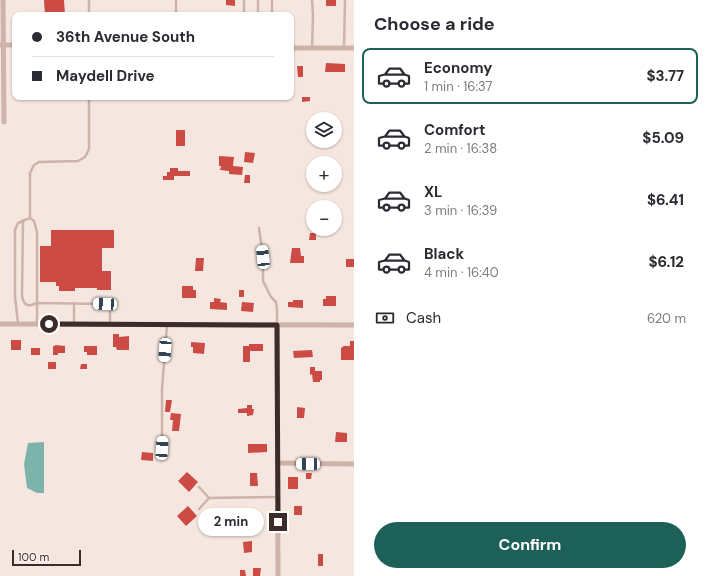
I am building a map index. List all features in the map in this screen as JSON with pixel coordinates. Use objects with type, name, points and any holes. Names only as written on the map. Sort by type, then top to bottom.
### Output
[{"type":"street","points":[[3,0],[1,45],[4,122]]},
{"type":"street","points":[[1,45],[12,46]]},
{"type":"street","points":[[294,48],[354,48]]},
{"type":"street","points":[[0,324],[354,325]]},
{"type":"street","points":[[277,325],[278,576]]},
{"type":"street","points":[[278,463],[354,464]]},
{"type":"lane","points":[[88,0],[89,12]]},
{"type":"lane","points":[[176,0],[176,12]]},
{"type":"lane","points":[[244,0],[244,12]]},
{"type":"lane","points":[[258,0],[258,12]]},
{"type":"lane","points":[[272,0],[272,12]]},
{"type":"lane","points":[[312,0],[312,48]]},
{"type":"lane","points":[[344,48],[345,0]]},
{"type":"lane","points":[[37,324],[37,232],[34,221],[30,218],[30,173],[34,165],[43,161],[78,161],[85,157],[88,153],[89,143],[89,100]]},
{"type":"lane","points":[[18,324],[15,297],[15,230],[18,223],[30,218]]},
{"type":"lane","points":[[23,220],[22,296],[24,303],[26,305],[37,303],[108,305],[110,310],[110,324]]},
{"type":"lane","points":[[259,228],[263,257],[263,281],[270,296],[276,302],[277,325]]},
{"type":"lane","points":[[74,303],[74,324]]},
{"type":"lane","points":[[160,453],[162,448],[162,389],[167,324]]},
{"type":"lane","points":[[199,487],[210,498]]},
{"type":"lane","points":[[199,509],[210,498],[278,497]]},
{"type":"water","points":[[44,442],[44,493],[37,493],[27,488],[24,464],[28,443]]},
{"type":"building","points":[[44,0],[64,0],[65,12],[45,12]]},
{"type":"building","points":[[226,0],[235,0],[235,6],[226,5]]},
{"type":"building","points":[[326,0],[336,0],[336,6],[326,6]]},
{"type":"building","points":[[326,63],[345,64],[345,72],[325,72]]},
{"type":"building","points":[[297,66],[303,66],[303,77],[298,77]]},
{"type":"building","points":[[302,97],[310,97],[310,101],[302,102]]},
{"type":"building","points":[[176,130],[185,130],[185,146],[176,146]]},
{"type":"building","points":[[245,152],[255,153],[253,163],[244,162]]},
{"type":"building","points":[[219,156],[234,157],[233,166],[243,167],[242,175],[229,174],[229,171],[220,170],[221,166],[219,166]]},
{"type":"building","points":[[170,168],[178,168],[178,171],[190,171],[190,176],[174,176],[174,180],[163,180],[163,176],[167,176],[167,172],[170,172]]},
{"type":"building","points":[[245,175],[250,175],[250,183],[244,183]]},
{"type":"building","points":[[51,230],[114,230],[114,248],[102,248],[102,271],[111,271],[111,290],[97,290],[97,288],[75,288],[75,291],[59,291],[59,286],[56,286],[56,282],[40,282],[40,246],[51,246]]},
{"type":"building","points":[[310,236],[316,236],[316,240],[309,240]]},
{"type":"building","points":[[292,248],[300,248],[301,256],[304,256],[304,263],[290,263]]},
{"type":"building","points":[[196,258],[204,258],[203,271],[195,271]]},
{"type":"building","points":[[346,259],[354,259],[354,267],[346,267]]},
{"type":"building","points":[[182,286],[193,286],[193,290],[196,290],[196,298],[182,298]]},
{"type":"building","points":[[239,290],[244,290],[244,297],[239,297]]},
{"type":"building","points":[[326,296],[336,296],[336,306],[323,306],[323,299],[326,299]]},
{"type":"building","points":[[214,298],[221,299],[220,302],[227,303],[227,310],[210,309],[210,302],[214,302]]},
{"type":"building","points":[[293,300],[303,300],[303,308],[288,307],[288,302],[293,302]]},
{"type":"building","points":[[242,302],[254,303],[253,312],[241,311]]},
{"type":"building","points":[[113,334],[119,334],[119,337],[129,336],[129,350],[117,350],[116,347],[113,347]]},
{"type":"building","points":[[11,340],[21,340],[21,350],[11,350]]},
{"type":"building","points":[[350,341],[354,341],[354,360],[341,360],[341,348],[344,346],[350,346]]},
{"type":"building","points":[[191,342],[205,343],[204,354],[193,353]]},
{"type":"building","points":[[249,344],[263,344],[263,351],[250,351],[250,362],[243,362],[243,346],[249,346]]},
{"type":"building","points":[[53,346],[65,346],[65,353],[53,355]]},
{"type":"building","points":[[84,346],[97,346],[97,355],[87,355],[87,352],[84,352]]},
{"type":"building","points":[[31,348],[40,348],[40,355],[31,355]]},
{"type":"building","points":[[312,350],[313,357],[294,358],[293,351]]},
{"type":"building","points":[[48,362],[56,362],[56,369],[48,369]]},
{"type":"building","points":[[81,364],[87,364],[87,369],[80,369]]},
{"type":"building","points":[[310,367],[315,367],[315,371],[322,371],[322,380],[320,380],[320,382],[313,382],[312,374],[310,375]]},
{"type":"building","points":[[166,400],[172,400],[170,412],[165,412]]},
{"type":"building","points":[[247,405],[252,405],[252,409],[254,409],[253,415],[247,416],[247,413],[238,413],[238,409],[247,408]]},
{"type":"building","points":[[297,407],[305,408],[304,418],[297,418]]},
{"type":"building","points":[[171,413],[181,414],[179,431],[172,431],[173,420],[170,420]]},
{"type":"building","points":[[336,432],[347,433],[347,442],[335,442]]},
{"type":"building","points":[[248,444],[267,444],[267,452],[248,453]]},
{"type":"building","points":[[142,452],[153,453],[153,461],[141,460]]},
{"type":"building","points":[[187,472],[198,482],[189,492],[178,481]]},
{"type":"building","points":[[250,473],[257,473],[258,486],[250,486]]},
{"type":"building","points":[[306,473],[312,473],[311,479],[306,479]]},
{"type":"building","points":[[288,477],[298,477],[298,489],[288,489]]},
{"type":"building","points":[[188,506],[197,516],[186,526],[177,516]]},
{"type":"building","points":[[294,506],[302,506],[302,515],[294,515]]},
{"type":"building","points":[[244,510],[247,516],[250,515],[252,521],[239,526],[234,514]]},
{"type":"building","points":[[252,541],[252,552],[244,553],[243,542]]},
{"type":"building","points":[[318,554],[323,554],[323,566],[318,566]]},
{"type":"building","points":[[253,568],[261,568],[260,576],[253,576]]},
{"type":"building","points":[[240,570],[245,570],[246,576],[240,576]]},
{"type":"route","points":[[49,324],[277,325],[278,522]]}]
